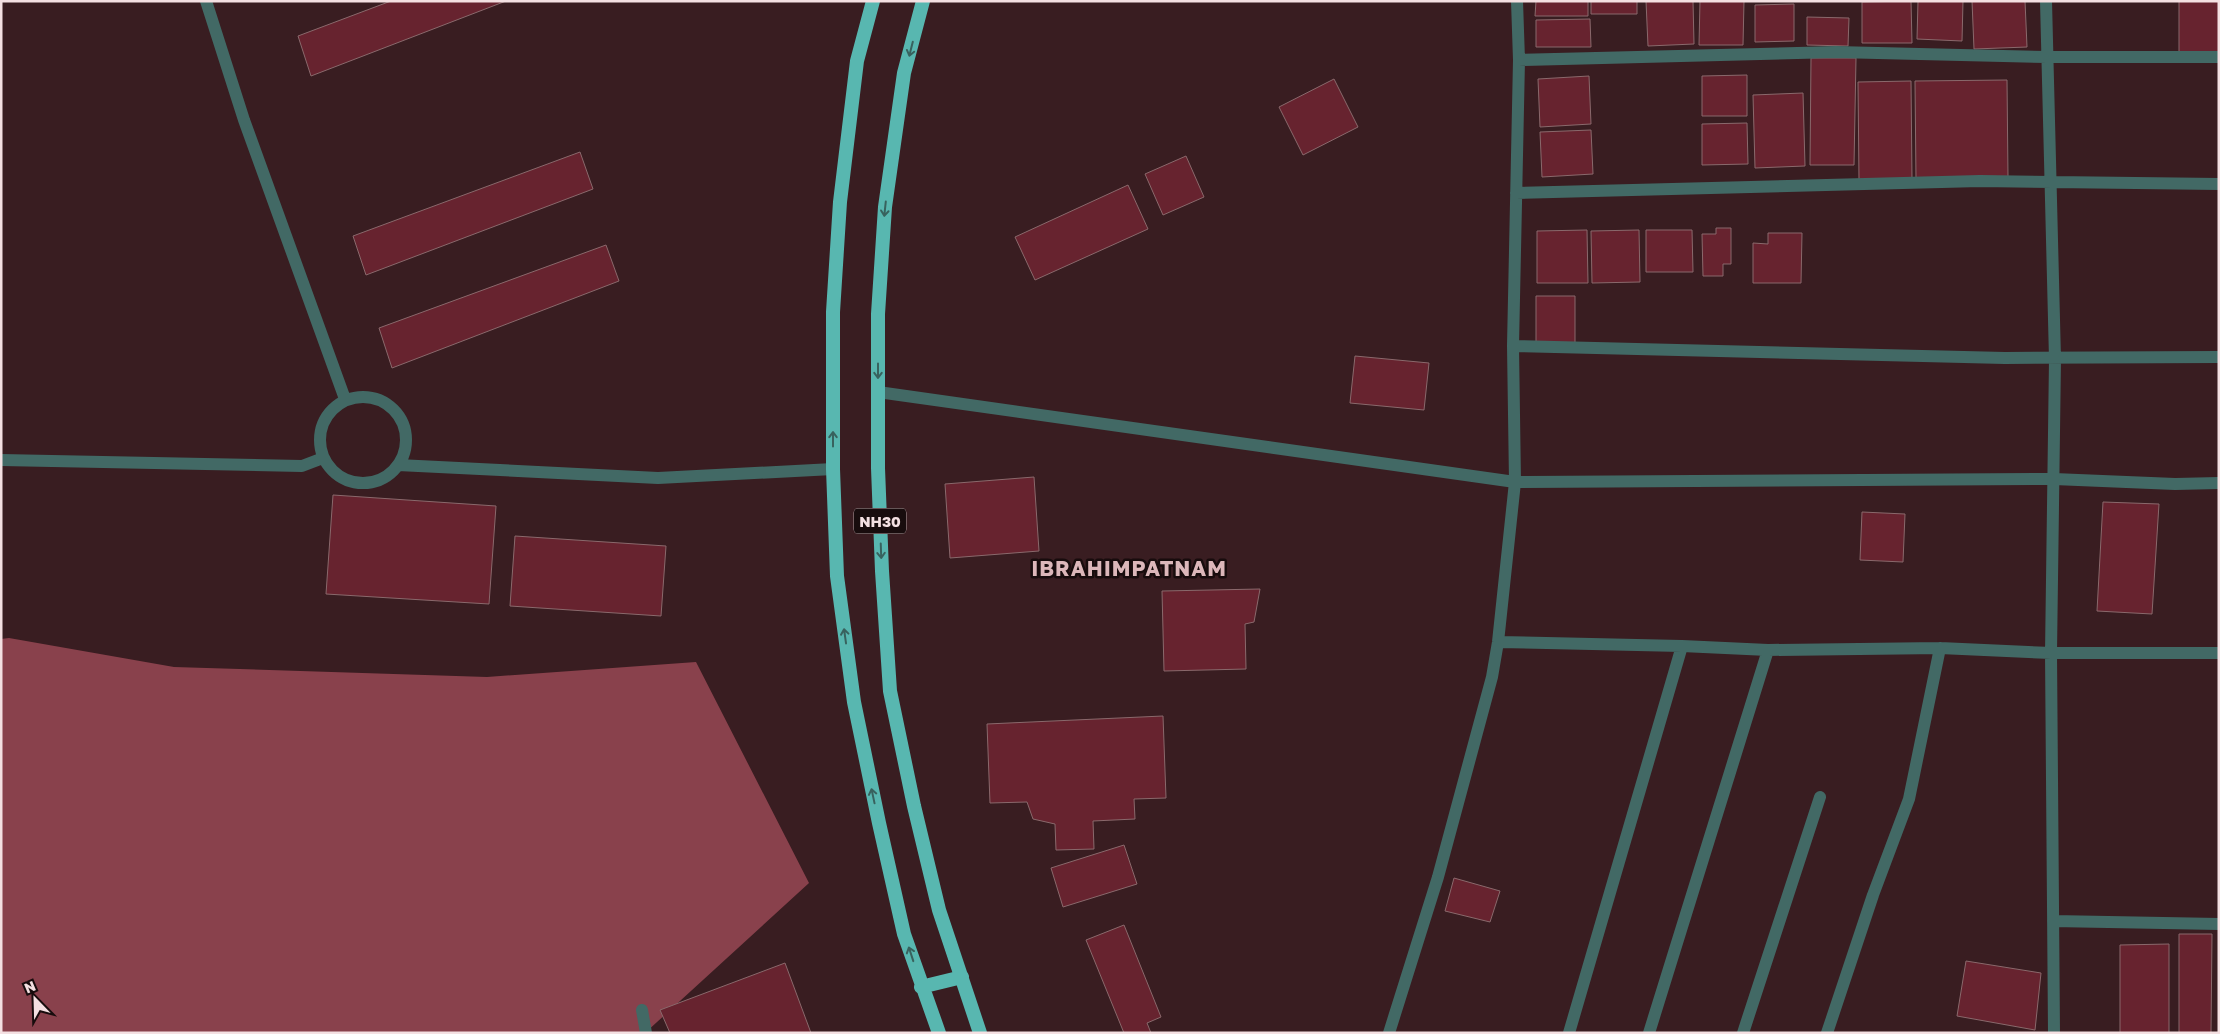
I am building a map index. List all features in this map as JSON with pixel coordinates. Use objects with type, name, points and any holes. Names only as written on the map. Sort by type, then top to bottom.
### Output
[{"type":"highway","name":"NH30","points":[[873,1],[857,61],[840,202],[833,312],[832,469],[837,576],[854,702],[902,925],[921,987],[939,1033]]},
{"type":"highway","name":"NH30","points":[[923,1],[904,73],[885,207],[878,314],[878,468],[882,571],[890,691],[914,806],[939,910],[980,1033]]},
{"type":"highway","points":[[921,987],[962,977]]},
{"type":"street","points":[[206,1],[244,120],[345,400]]},
{"type":"street","points":[[1389,1033],[1438,877],[1492,677],[1498,642],[1515,482],[1513,346],[1518,60],[1517,1]]},
{"type":"street","points":[[2046,1],[2055,359],[2051,653],[2054,1033]]},
{"type":"street","points":[[1518,60],[1836,52],[2047,58],[2219,57]]},
{"type":"street","points":[[1516,193],[1980,181],[2219,184]]},
{"type":"street","points":[[1513,346],[2055,359],[2219,357]]},
{"type":"street","points":[[878,392],[1515,482],[2054,478],[2175,484],[2219,483]]},
{"type":"street","points":[[367,396],[382,400],[394,409],[402,422],[406,436],[405,452],[398,465],[387,476],[373,482],[358,483],[344,479],[331,470],[323,458],[319,443],[321,428],[327,415],[345,400],[367,396]]},
{"type":"street","points":[[1,460],[302,466],[323,458]]},
{"type":"street","points":[[398,465],[658,478],[832,469]]},
{"type":"street","points":[[1498,642],[1768,650],[1940,648],[2051,653],[2219,653]]},
{"type":"street","points":[[1569,1033],[1682,646]]},
{"type":"street","points":[[1827,1033],[1873,895],[1909,799],[1940,648]]},
{"type":"street","points":[[1649,1033],[1768,650]]},
{"type":"street","points":[[1743,1033],[1820,797]]},
{"type":"street","points":[[2053,921],[2219,924]]},
{"type":"street","points":[[642,1010],[646,1033]]},
{"type":"shaded area","points":[[9,638],[174,667],[487,677],[696,662],[809,883],[645,1033],[1,1033],[1,639]]},
{"type":"building","points":[[391,1],[506,1],[311,76],[298,36]]},
{"type":"building","points":[[1536,1],[1588,1],[1588,16],[1535,16]]},
{"type":"building","points":[[1591,1],[1637,1],[1637,14],[1591,14]]},
{"type":"building","points":[[1646,1],[1693,1],[1694,44],[1648,46]]},
{"type":"building","points":[[1700,1],[1744,1],[1743,45],[1699,45]]},
{"type":"building","points":[[1911,1],[1912,43],[1862,43],[1862,2]]},
{"type":"building","points":[[1918,1],[1963,1],[1962,41],[1917,39]]},
{"type":"building","points":[[1972,1],[2025,1],[2027,47],[1974,49]]},
{"type":"building","points":[[2179,1],[2219,1],[2219,53],[2179,53]]},
{"type":"building","points":[[1794,4],[1794,41],[1755,42],[1755,5]]},
{"type":"building","points":[[1807,17],[1849,18],[1848,46],[1807,45]]},
{"type":"building","points":[[1590,19],[1591,47],[1536,47],[1536,20]]},
{"type":"building","points":[[1811,58],[1856,58],[1854,165],[1810,165]]},
{"type":"building","points":[[1747,75],[1747,116],[1702,116],[1702,76]]},
{"type":"building","points":[[1589,76],[1591,124],[1540,127],[1538,79]]},
{"type":"building","points":[[1334,79],[1358,127],[1303,155],[1279,107]]},
{"type":"building","points":[[2007,80],[2008,178],[1916,180],[1915,81]]},
{"type":"building","points":[[1911,81],[1912,180],[1859,181],[1858,82]]},
{"type":"building","points":[[1803,93],[1805,166],[1755,168],[1753,95]]},
{"type":"building","points":[[1747,123],[1748,164],[1702,165],[1702,124]]},
{"type":"building","points":[[1591,130],[1593,174],[1542,177],[1540,132]]},
{"type":"building","points":[[580,152],[593,189],[366,275],[353,236]]},
{"type":"building","points":[[1186,156],[1204,197],[1163,215],[1145,174]]},
{"type":"building","points":[[1128,185],[1148,229],[1035,280],[1015,237]]},
{"type":"building","points":[[1716,228],[1731,228],[1731,264],[1723,264],[1723,276],[1703,276],[1702,234],[1716,234]]},
{"type":"building","points":[[1587,230],[1588,283],[1537,283],[1537,231]]},
{"type":"building","points":[[1639,230],[1640,282],[1592,283],[1591,231]]},
{"type":"building","points":[[1646,230],[1692,230],[1693,272],[1646,272]]},
{"type":"building","points":[[1768,233],[1802,233],[1801,283],[1753,283],[1753,243],[1768,244]]},
{"type":"building","points":[[606,245],[619,281],[392,368],[379,328]]},
{"type":"building","points":[[1536,296],[1575,296],[1575,345],[1536,345]]},
{"type":"building","points":[[1355,356],[1429,363],[1424,410],[1350,403]]},
{"type":"building","points":[[1034,477],[1039,551],[950,558],[945,484]]},
{"type":"building","points":[[333,495],[496,506],[489,604],[326,594]]},
{"type":"building","points":[[2103,502],[2159,504],[2152,614],[2097,611]]},
{"type":"building","points":[[1862,512],[1905,514],[1903,562],[1860,560]]},
{"type":"building","points":[[515,536],[666,546],[661,616],[510,606]]},
{"type":"building","points":[[1260,589],[1254,622],[1245,624],[1246,669],[1164,671],[1162,591]]},
{"type":"building","points":[[1163,716],[1166,798],[1134,799],[1135,819],[1093,821],[1094,849],[1056,850],[1055,824],[1033,819],[1027,802],[990,803],[987,724]]},
{"type":"building","points":[[1124,845],[1137,884],[1063,907],[1051,868]]},
{"type":"building","points":[[1454,878],[1500,891],[1490,922],[1445,911]]},
{"type":"building","points":[[1124,925],[1161,1017],[1147,1023],[1151,1033],[1124,1033],[1086,940]]},
{"type":"building","points":[[2179,934],[2212,934],[2211,1033],[2179,1033]]},
{"type":"building","points":[[2169,944],[2169,1033],[2120,1033],[2120,945]]},
{"type":"building","points":[[1966,961],[2041,973],[2035,1030],[1957,1016]]},
{"type":"building","points":[[785,963],[811,1033],[670,1033],[660,1010]]},
{"type":"district","name":"IBRAHIMPATNAM","points":[[1129,568]]}]
